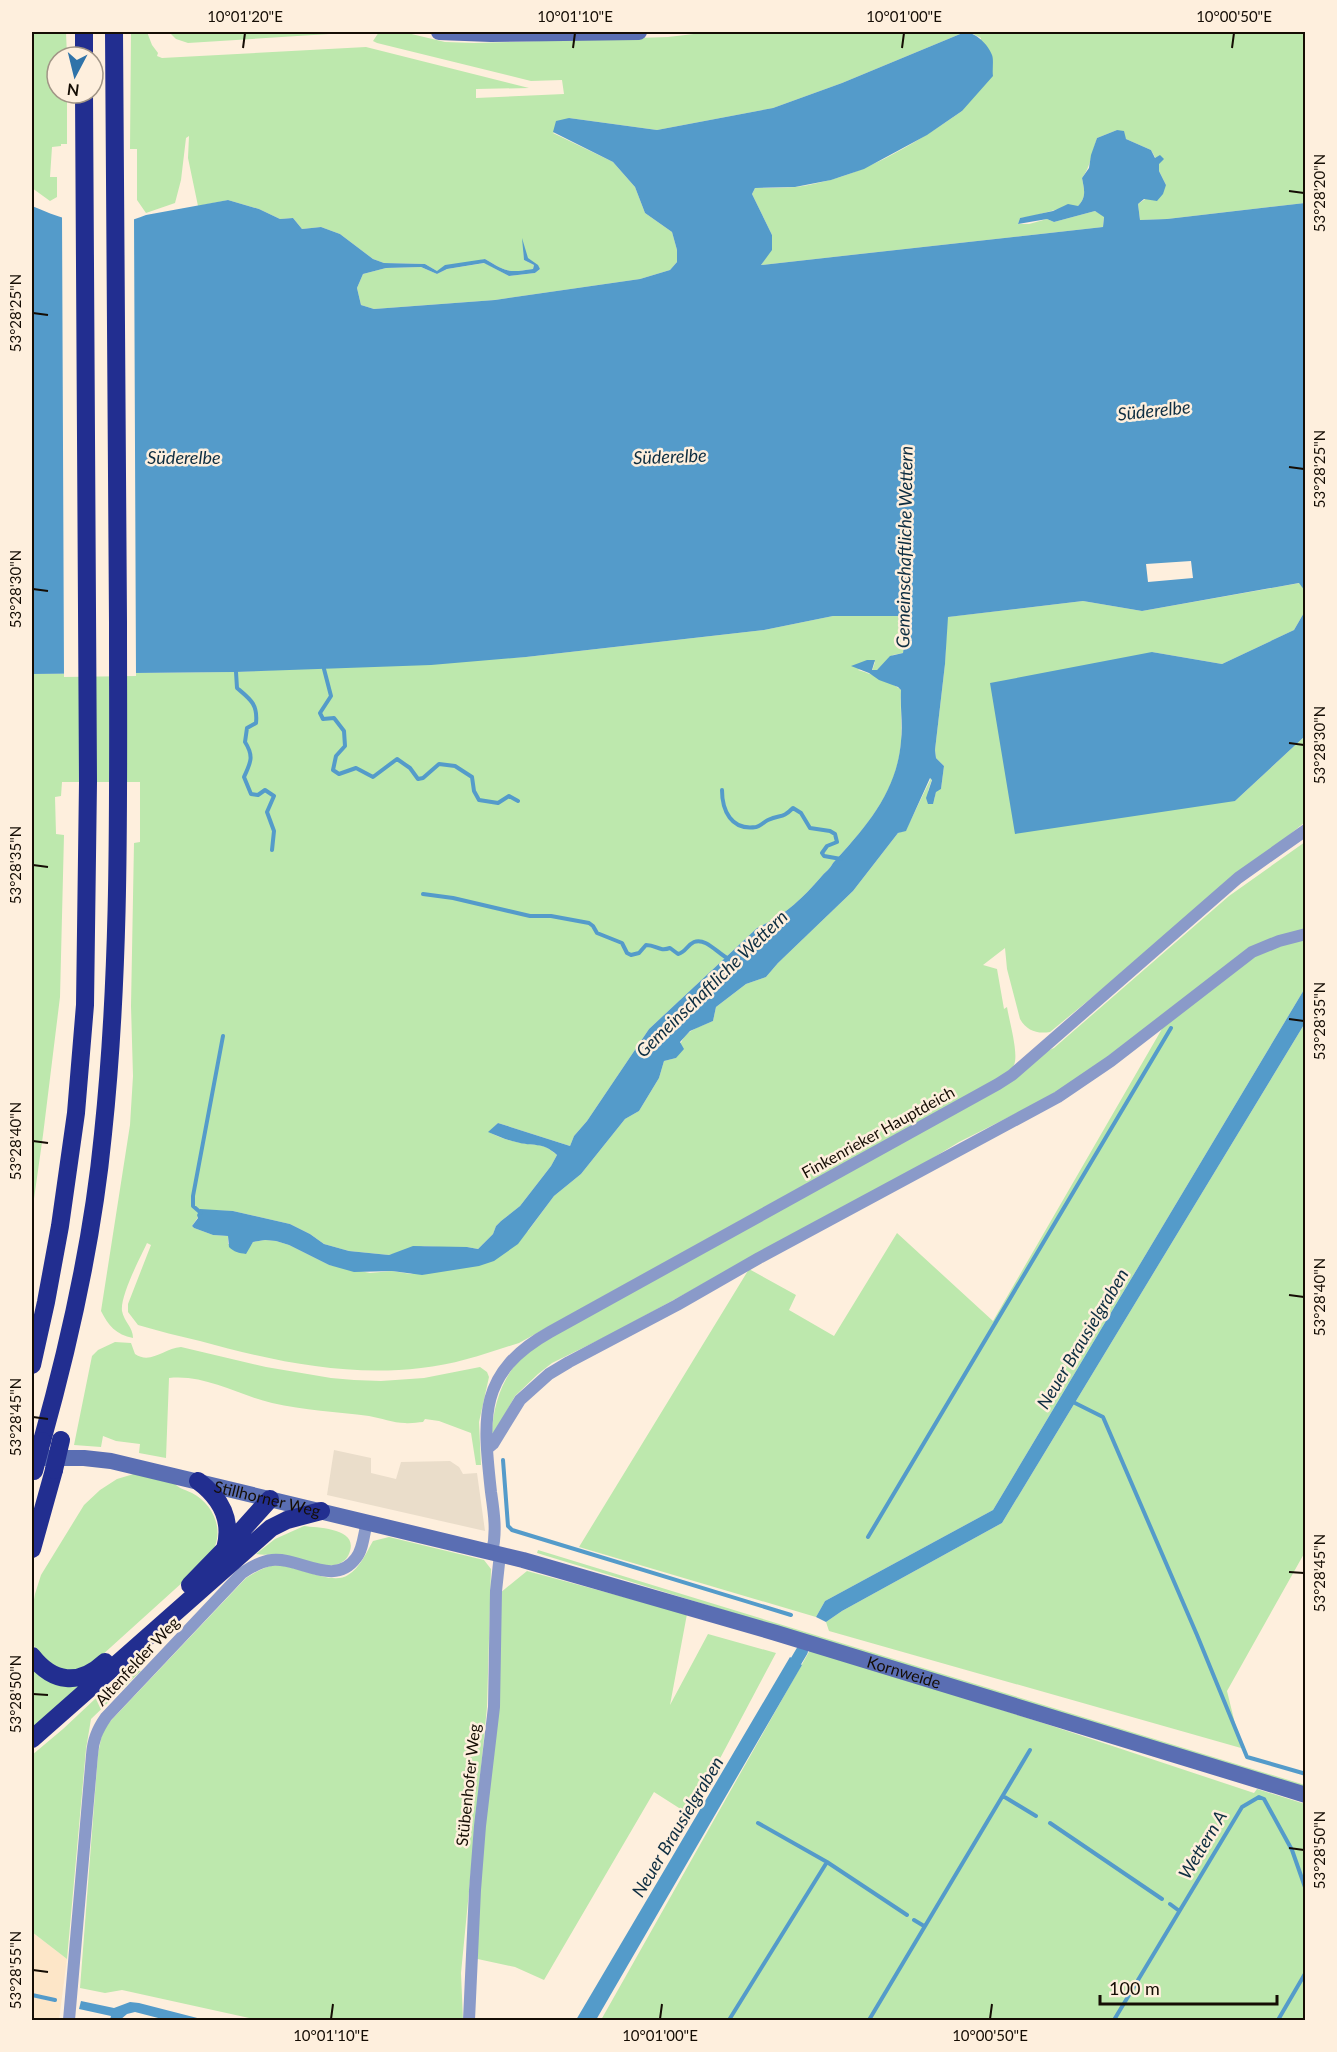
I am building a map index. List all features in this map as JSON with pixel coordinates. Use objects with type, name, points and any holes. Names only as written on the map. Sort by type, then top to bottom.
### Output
[{"type":"highway","points":[[32,1549],[54,1470],[52,1441],[56,1390],[90,1230],[103,1137],[111,1044],[115,966],[118,782],[114,32]]},
{"type":"highway","points":[[32,1361],[60,1226],[76,1113],[85,1005],[88,782],[84,105]]},
{"type":"highway","points":[[32,1470],[52,1441]]},
{"type":"highway","points":[[198,1481],[213,1494],[224,1510],[228,1525],[225,1549]]},
{"type":"highway","points":[[270,1499],[274,1518],[271,1528]]},
{"type":"highway","points":[[32,1656],[40,1667],[62,1678],[76,1678],[89,1674],[101,1666],[192,1582],[270,1499]]},
{"type":"highway","points":[[32,1739],[271,1528],[287,1520],[321,1511]]},
{"type":"main road","points":[[439,32],[491,34],[639,32]]},
{"type":"main road","name":"Stillhorner Weg","points":[[32,1470],[72,1458],[111,1461],[496,1553]]},
{"type":"main road","name":"Kornweide","points":[[496,1553],[776,1633],[1305,1795]]},
{"type":"street","name":"Finkenrieker Hauptdeich","points":[[496,1553],[486,1424],[493,1390],[505,1366],[529,1344],[1012,1075],[1238,878],[1305,830]]},
{"type":"street","points":[[487,1449],[493,1444],[520,1400],[549,1374],[1058,1097],[1112,1061],[1252,952],[1305,934]]},
{"type":"street","name":"Altenfelder Weg","points":[[69,2020],[93,1740],[98,1728],[242,1573],[261,1562],[272,1559],[285,1560],[329,1572],[339,1571],[357,1557],[367,1522]]},
{"type":"street","name":"Stübenhofer Weg","points":[[470,2020],[476,1880],[494,1707],[496,1553]]},
{"type":"shaded area","points":[[334,1450],[371,1458],[371,1473],[396,1479],[401,1462],[450,1461],[459,1467],[463,1474],[477,1473],[485,1531],[327,1495]]},
{"type":"shaded area","points":[[32,1932],[67,1959],[59,2020],[32,2020]]},
{"type":"green space","points":[[32,32],[66,32],[67,45],[45,45],[45,105],[67,105],[67,144],[52,147],[50,177],[57,177],[57,197],[50,201],[32,188]]},
{"type":"green space","points":[[131,32],[147,32],[158,53],[157,56],[162,58],[366,47],[529,88],[476,89],[476,98],[564,94],[562,80],[531,81],[373,41],[379,32],[403,32],[445,42],[474,43],[668,37],[711,32],[965,32],[842,83],[773,108],[657,130],[569,118],[553,133],[613,162],[635,187],[645,213],[672,232],[677,250],[677,262],[670,270],[640,279],[495,300],[374,309],[361,305],[357,288],[363,274],[386,268],[421,267],[437,274],[447,269],[485,263],[509,276],[535,273],[540,269],[527,258],[523,243],[524,260],[534,265],[533,269],[508,270],[485,259],[437,271],[425,264],[384,263],[373,259],[340,234],[321,227],[302,229],[293,218],[280,219],[259,209],[228,200],[198,206],[188,158],[189,136],[186,138],[181,180],[175,203],[146,213],[137,200],[137,149],[130,149]]},
{"type":"green space","points":[[169,32],[361,32],[188,43],[176,39]]},
{"type":"green space","points":[[969,32],[1305,32],[1305,203],[1140,220],[1138,204],[1166,185],[1159,171],[1159,164],[1151,150],[1126,139],[1117,130],[1097,138],[1082,178],[1084,196],[1078,206],[1020,218],[1018,224],[1029,224],[1047,219],[1054,222],[1095,211],[1104,216],[1103,227],[761,265],[772,235],[752,194],[755,188],[796,187],[819,183],[863,169],[924,137],[962,111],[981,38]]},
{"type":"green space","points":[[1300,583],[1305,591],[1305,611],[1294,630],[1222,664],[1152,652],[1235,801],[1305,736],[1305,822],[1050,1032],[1033,1031],[1020,1019],[1007,969],[1005,948],[983,965],[997,969],[1004,1009],[1007,1007],[1015,1045],[1014,1065],[1000,1077],[519,1343],[471,1358],[434,1366],[393,1370],[337,1369],[254,1355],[138,1325],[128,1312],[128,1304],[151,1245],[147,1243],[131,1277],[122,1304],[123,1315],[132,1331],[133,1338],[117,1332],[107,1321],[101,1311],[130,1125],[133,1076],[131,1006],[134,843],[140,842],[140,782],[62,782],[61,796],[55,797],[56,834],[64,835],[60,997],[32,1213],[32,674],[236,672],[526,657],[764,630],[833,616],[901,615],[905,637],[903,653],[893,655],[877,670],[872,671],[875,662],[858,670],[881,678],[901,690],[899,759],[887,792],[868,822],[829,869],[799,900],[776,918],[757,928],[649,1029],[587,1121],[574,1136],[570,1146],[498,1123],[489,1132],[513,1141],[543,1146],[557,1155],[520,1206],[496,1226],[493,1234],[478,1249],[424,1246],[389,1255],[349,1251],[324,1244],[290,1224],[233,1211],[200,1210],[192,1226],[213,1235],[228,1236],[228,1244],[251,1245],[253,1242],[265,1240],[276,1241],[329,1265],[370,1273],[392,1271],[411,1274],[528,1231],[554,1196],[581,1174],[625,1119],[639,1111],[659,1078],[664,1061],[676,1058],[684,1038],[698,1027],[713,1021],[716,1007],[746,984],[766,977],[853,891],[898,833],[906,830],[931,778],[928,791],[934,800],[936,791],[941,789],[944,766],[936,758],[935,750],[945,664],[947,617],[1083,601],[1142,611]]},
{"type":"green space","points":[[1305,842],[1305,930],[1288,934],[1067,1086],[959,1142],[923,1164],[613,1333],[552,1363],[515,1396],[495,1432],[492,1433],[501,1389],[512,1369],[531,1348],[1000,1089],[1045,1052],[1054,1048],[1229,896]]},
{"type":"green space","points":[[1305,934],[1305,988],[993,1510],[825,1601],[816,1617],[579,1547],[749,1269],[796,1295],[789,1310],[834,1336],[897,1233],[993,1321],[1170,1015],[1237,962]]},
{"type":"green space","points":[[1305,1023],[1305,1552],[1227,1691],[1241,1748],[829,1631],[826,1622],[842,1611],[1002,1523]]},
{"type":"green space","points":[[115,1342],[131,1343],[135,1354],[147,1358],[181,1347],[266,1367],[354,1380],[424,1378],[480,1367],[487,1372],[489,1377],[479,1422],[481,1465],[476,1465],[471,1433],[439,1421],[425,1419],[423,1422],[400,1423],[369,1416],[272,1403],[208,1382],[182,1378],[169,1378],[166,1458],[139,1453],[140,1444],[116,1441],[103,1436],[101,1447],[74,1445],[92,1356],[98,1350]]},
{"type":"green space","points":[[137,1473],[173,1481],[179,1487],[199,1497],[214,1515],[217,1530],[215,1546],[205,1562],[90,1666],[70,1671],[54,1668],[40,1659],[32,1641],[32,1611],[41,1575],[84,1505],[100,1490],[117,1479]]},
{"type":"green space","points":[[304,1526],[335,1531],[348,1538],[351,1543],[347,1558],[338,1564],[325,1566],[284,1555],[256,1554],[275,1539]]},
{"type":"green space","points":[[389,1537],[484,1560],[491,1569],[487,1707],[461,1973],[463,2020],[258,2020],[122,1990],[105,1993],[80,1988],[98,1754],[103,1729],[246,1578],[264,1568],[280,1566],[341,1578],[356,1568],[373,1541]]},
{"type":"green space","points":[[538,1550],[1305,1785],[1305,1788],[537,1553]]},
{"type":"green space","points":[[527,1571],[687,1614],[670,1705],[708,1634],[776,1653],[690,1815],[654,1792],[544,1980],[515,1967],[473,1958],[500,1593]]},
{"type":"green space","points":[[810,1650],[1040,1722],[1254,1793],[1257,1789],[1305,1804],[1305,2020],[601,2020]]},
{"type":"green space","points":[[32,1668],[90,1683],[32,1733]]},
{"type":"green space","points":[[128,1668],[141,1671],[91,1719],[86,1749],[67,1959],[32,1932],[32,1755]]},
{"type":"water","points":[[965,32],[977,37],[988,47],[993,57],[993,76],[962,111],[927,135],[864,169],[831,180],[795,187],[755,188],[752,194],[772,235],[772,250],[761,265],[1103,227],[1104,217],[1095,211],[1054,222],[1047,219],[1018,224],[1020,218],[1053,211],[1068,204],[1078,206],[1084,196],[1082,178],[1089,168],[1097,138],[1117,130],[1124,131],[1126,139],[1151,150],[1155,158],[1160,155],[1164,159],[1159,164],[1159,171],[1166,185],[1163,194],[1157,201],[1144,199],[1138,204],[1140,220],[1305,203],[1305,591],[1299,583],[1142,611],[1083,601],[948,617],[935,750],[936,758],[944,766],[941,789],[936,792],[933,804],[928,804],[926,798],[932,780],[930,778],[906,831],[898,833],[853,891],[766,977],[746,984],[716,1007],[713,1021],[690,1031],[680,1042],[684,1049],[676,1058],[664,1061],[659,1078],[639,1111],[625,1119],[581,1174],[554,1196],[518,1244],[494,1261],[479,1266],[422,1275],[392,1271],[354,1272],[329,1265],[276,1241],[253,1242],[246,1254],[239,1253],[229,1247],[228,1236],[213,1235],[194,1228],[192,1226],[198,1218],[200,1209],[233,1211],[290,1224],[324,1244],[349,1251],[389,1255],[413,1246],[478,1249],[493,1234],[496,1226],[520,1206],[557,1155],[542,1146],[513,1141],[488,1132],[498,1123],[570,1146],[574,1136],[587,1121],[649,1029],[757,928],[776,918],[799,900],[829,869],[878,808],[893,777],[898,759],[902,735],[901,690],[851,666],[867,660],[875,660],[872,670],[877,670],[890,656],[903,653],[905,637],[901,616],[833,616],[764,630],[526,657],[431,665],[236,672],[32,674],[32,206],[74,221],[102,225],[228,200],[259,209],[280,219],[293,218],[302,229],[321,227],[340,234],[373,259],[384,263],[425,264],[437,271],[445,265],[485,259],[508,270],[533,269],[534,265],[524,260],[522,238],[528,258],[540,269],[535,273],[509,276],[484,263],[447,269],[437,274],[421,267],[386,268],[363,274],[357,288],[361,305],[374,309],[495,300],[640,279],[670,270],[677,262],[677,250],[672,232],[645,213],[635,187],[613,162],[553,132],[556,121],[569,118],[657,130],[773,108],[842,83]]},
{"type":"water","points":[[1305,611],[1305,736],[1235,801],[1015,834],[990,683],[1152,652],[1222,664],[1294,630]]},
{"type":"water","points":[[1305,988],[1305,1023],[1002,1523],[826,1622],[816,1617],[825,1601],[993,1510]]},
{"type":"water","points":[[790,1657],[802,1665],[596,2020],[576,2020]]},
{"type":"water","points":[[81,2001],[114,2008],[130,2002],[139,2003],[205,2020],[166,2020],[135,2012],[127,2014],[120,2020],[110,2020],[111,2016],[79,2009]]},
{"type":"pier","points":[[62,216],[94,223],[134,217],[136,676],[64,677]]},
{"type":"pier","points":[[1191,561],[1193,578],[1148,582],[1146,564]]},
{"type":"waterway","points":[[324,669],[331,696],[320,713],[323,719],[334,718],[344,731],[345,746],[336,756],[333,770],[339,774],[356,768],[373,777],[397,759],[410,768],[418,779],[423,778],[439,764],[455,766],[472,777],[474,791],[479,800],[498,803],[509,796],[518,801]]},
{"type":"waterway","points":[[236,672],[237,688],[252,702],[256,711],[256,723],[247,728],[245,742],[251,759],[244,777],[251,794],[258,795],[265,790],[274,796],[267,812],[274,831],[272,850]]},
{"type":"waterway","points":[[722,790],[726,812],[740,826],[756,827],[784,815],[793,808],[801,813],[810,828],[835,834],[837,842],[827,846],[822,853],[824,856],[841,859]]},
{"type":"waterway","name":"Gemeinschaftliche Wettern","points":[[423,894],[453,898],[530,916],[551,916],[589,923],[597,933],[622,943],[627,953],[631,955],[639,953],[646,945],[663,949],[670,948],[678,954],[692,943],[699,941],[708,944],[729,959]]},
{"type":"waterway","points":[[868,1537],[1171,1028]]},
{"type":"waterway","points":[[201,1213],[193,1206],[193,1196],[223,1036]]},
{"type":"waterway","points":[[1071,1401],[1103,1417],[1247,1757],[1306,1774]]},
{"type":"waterway","points":[[503,1460],[508,1526],[512,1530],[791,1615]]},
{"type":"waterway","name":"Neuer Brausielgraben","points":[[789,1673],[802,1651]]},
{"type":"waterway","points":[[869,2020],[1030,1750]]},
{"type":"waterway","points":[[1003,1796],[1036,1816]]},
{"type":"waterway","name":"Wettern A","points":[[1114,2020],[1242,1807],[1259,1797],[1264,1799],[1292,1850],[1306,1890]]},
{"type":"waterway","points":[[758,1823],[827,1862],[907,1915]]},
{"type":"waterway","points":[[1050,1823],[1162,1899]]},
{"type":"waterway","points":[[729,2020],[827,1862]]},
{"type":"waterway","points":[[1170,1904],[1178,1910]]},
{"type":"waterway","points":[[914,1920],[924,1926]]},
{"type":"waterway","points":[[1278,2020],[1306,1972]]},
{"type":"waterway","points":[[32,1995],[55,2000]]},
{"type":"water label","name":"Süderelbe","points":[[1154,411]]},
{"type":"water label","name":"Süderelbe","points":[[670,457]]},
{"type":"water label","name":"Süderelbe","points":[[184,458]]}]
